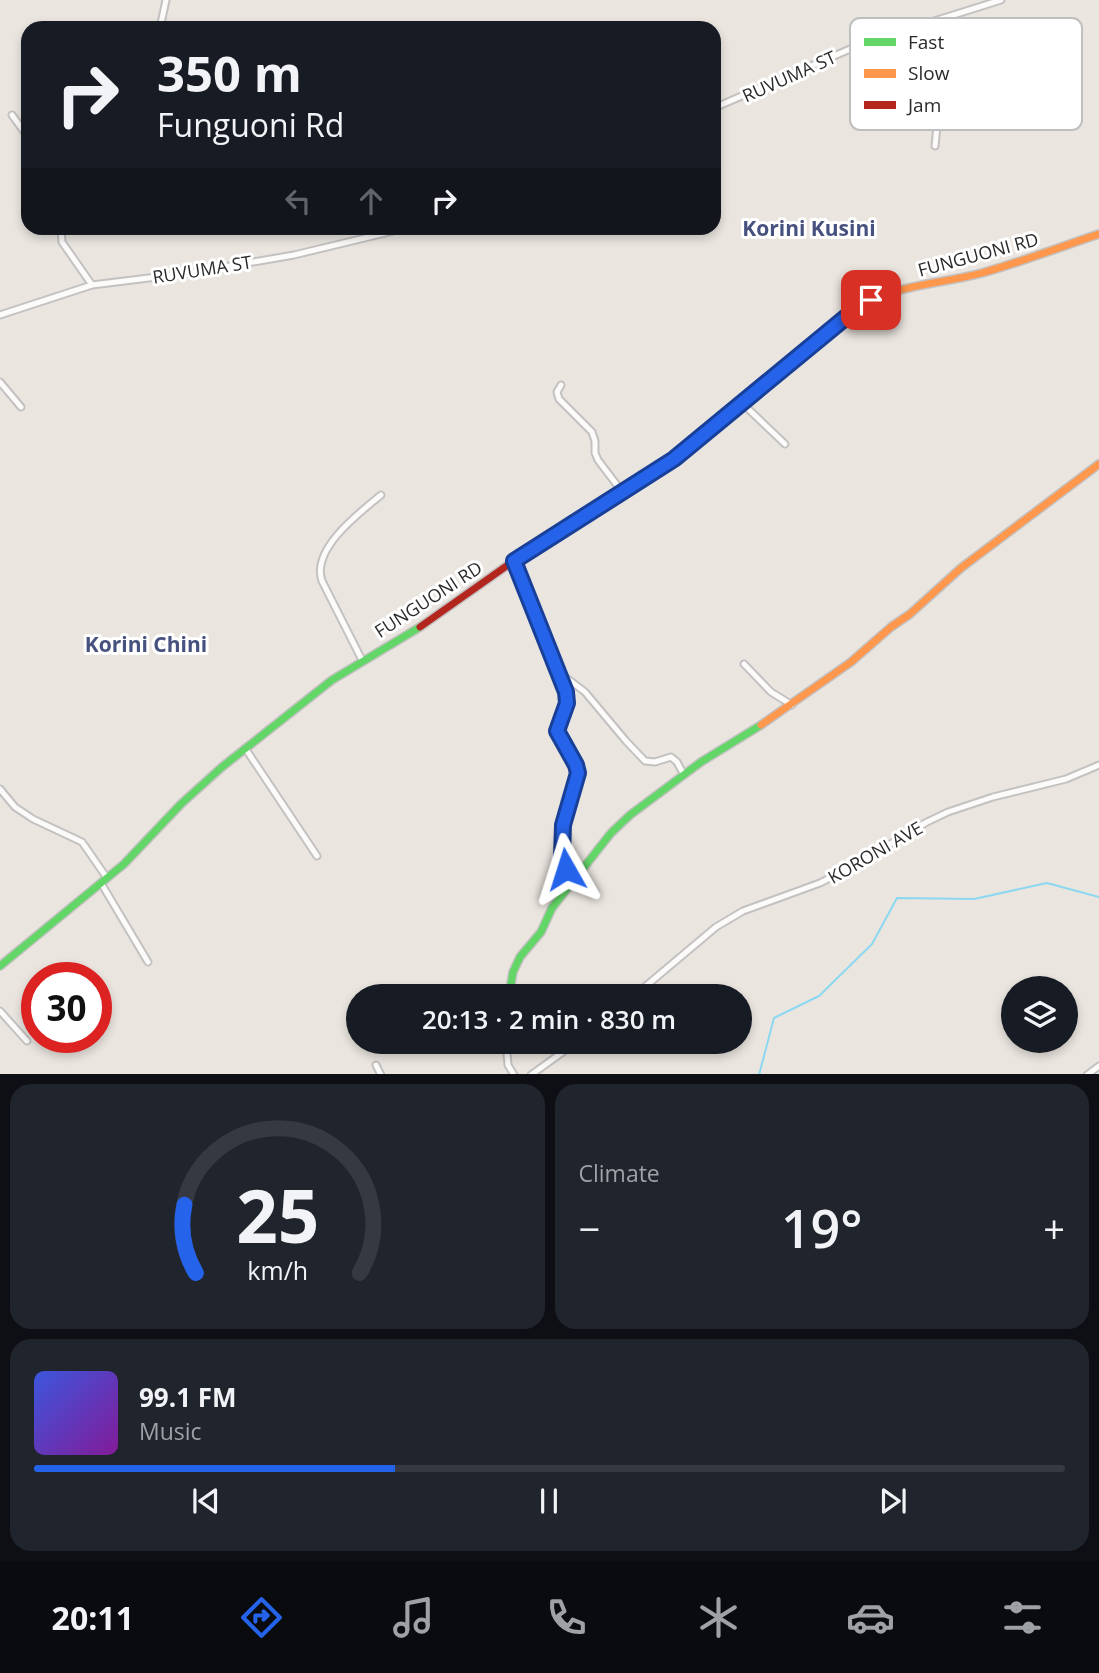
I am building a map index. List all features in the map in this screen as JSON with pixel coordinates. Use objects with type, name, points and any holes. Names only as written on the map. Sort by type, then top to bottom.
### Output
[{"type":"street","points":[[162,21],[166,0]]},
{"type":"street","name":"RUVUMA ST","points":[[942,18],[1001,0]]},
{"type":"street","name":"RUVUMA ST","points":[[721,105],[850,49]]},
{"type":"street","points":[[12,115],[21,127]]},
{"type":"street","points":[[936,146],[938,130]]},
{"type":"street","name":"FUNGUONI RD","points":[[0,966],[124,864],[181,804],[245,748],[332,680],[436,617],[539,543],[624,493],[674,459],[845,318],[871,300],[915,287],[982,273],[1099,234]]},
{"type":"street","points":[[62,235],[62,242],[92,285]]},
{"type":"street","name":"RUVUMA ST","points":[[0,315],[92,285],[189,273],[295,255],[377,235]]},
{"type":"street","points":[[0,382],[21,407]]},
{"type":"street","points":[[561,385],[557,392],[559,399],[592,432],[598,460],[624,493]]},
{"type":"street","points":[[743,404],[785,444]]},
{"type":"street","points":[[511,984],[520,957],[541,932],[552,908],[617,827],[684,775],[734,740],[792,705],[851,662],[961,568],[1099,464]]},
{"type":"street","points":[[362,660],[322,581],[319,568],[332,543],[350,520],[381,495]]},
{"type":"street","points":[[514,561],[568,697],[558,734],[578,770],[578,777],[569,797],[562,838],[562,857],[571,882]]},
{"type":"street","points":[[744,664],[771,692],[792,705]]},
{"type":"street","points":[[560,673],[585,691],[625,741],[645,761],[655,762],[671,757],[684,775]]},
{"type":"street","points":[[245,748],[317,856]]},
{"type":"street","name":"KORONI AVE","points":[[648,984],[716,927],[736,914],[828,879],[948,812],[993,797],[1066,779],[1099,765]]},
{"type":"street","points":[[0,789],[15,807],[33,819],[82,842],[148,962]]},
{"type":"street","points":[[0,1011],[21,1034]]},
{"type":"street","points":[[507,1054],[508,1065],[514,1074]]},
{"type":"street","points":[[531,1074],[559,1054]]},
{"type":"street","points":[[376,1065],[381,1074]]},
{"type":"street","points":[[1087,1074],[1099,1066]]},
{"type":"waterway","points":[[759,1074],[774,1018],[819,996],[872,944],[897,898],[974,899],[1047,883],[1099,897]]},
{"type":"traffic: fast","points":[[0,966],[124,864],[181,804],[222,767],[332,680],[420,627]]},
{"type":"traffic: fast","points":[[511,984],[520,957],[541,932],[552,908],[611,833],[630,815],[701,762],[761,725]]},
{"type":"traffic: slow","points":[[859,308],[903,289],[982,273],[1099,234]]},
{"type":"traffic: slow","points":[[761,725],[851,662],[961,568],[1099,464]]},
{"type":"traffic: jam","points":[[420,627],[539,543],[675,459],[859,308]]},
{"type":"district","name":"Korini Kusini","points":[[809,228]]},
{"type":"district","name":"Korini Chini","points":[[146,644]]},
{"type":"route","points":[[566,869],[562,857],[563,825],[569,797],[578,777],[576,765],[557,731],[568,697],[514,561],[674,459],[845,318],[871,300]]}]
